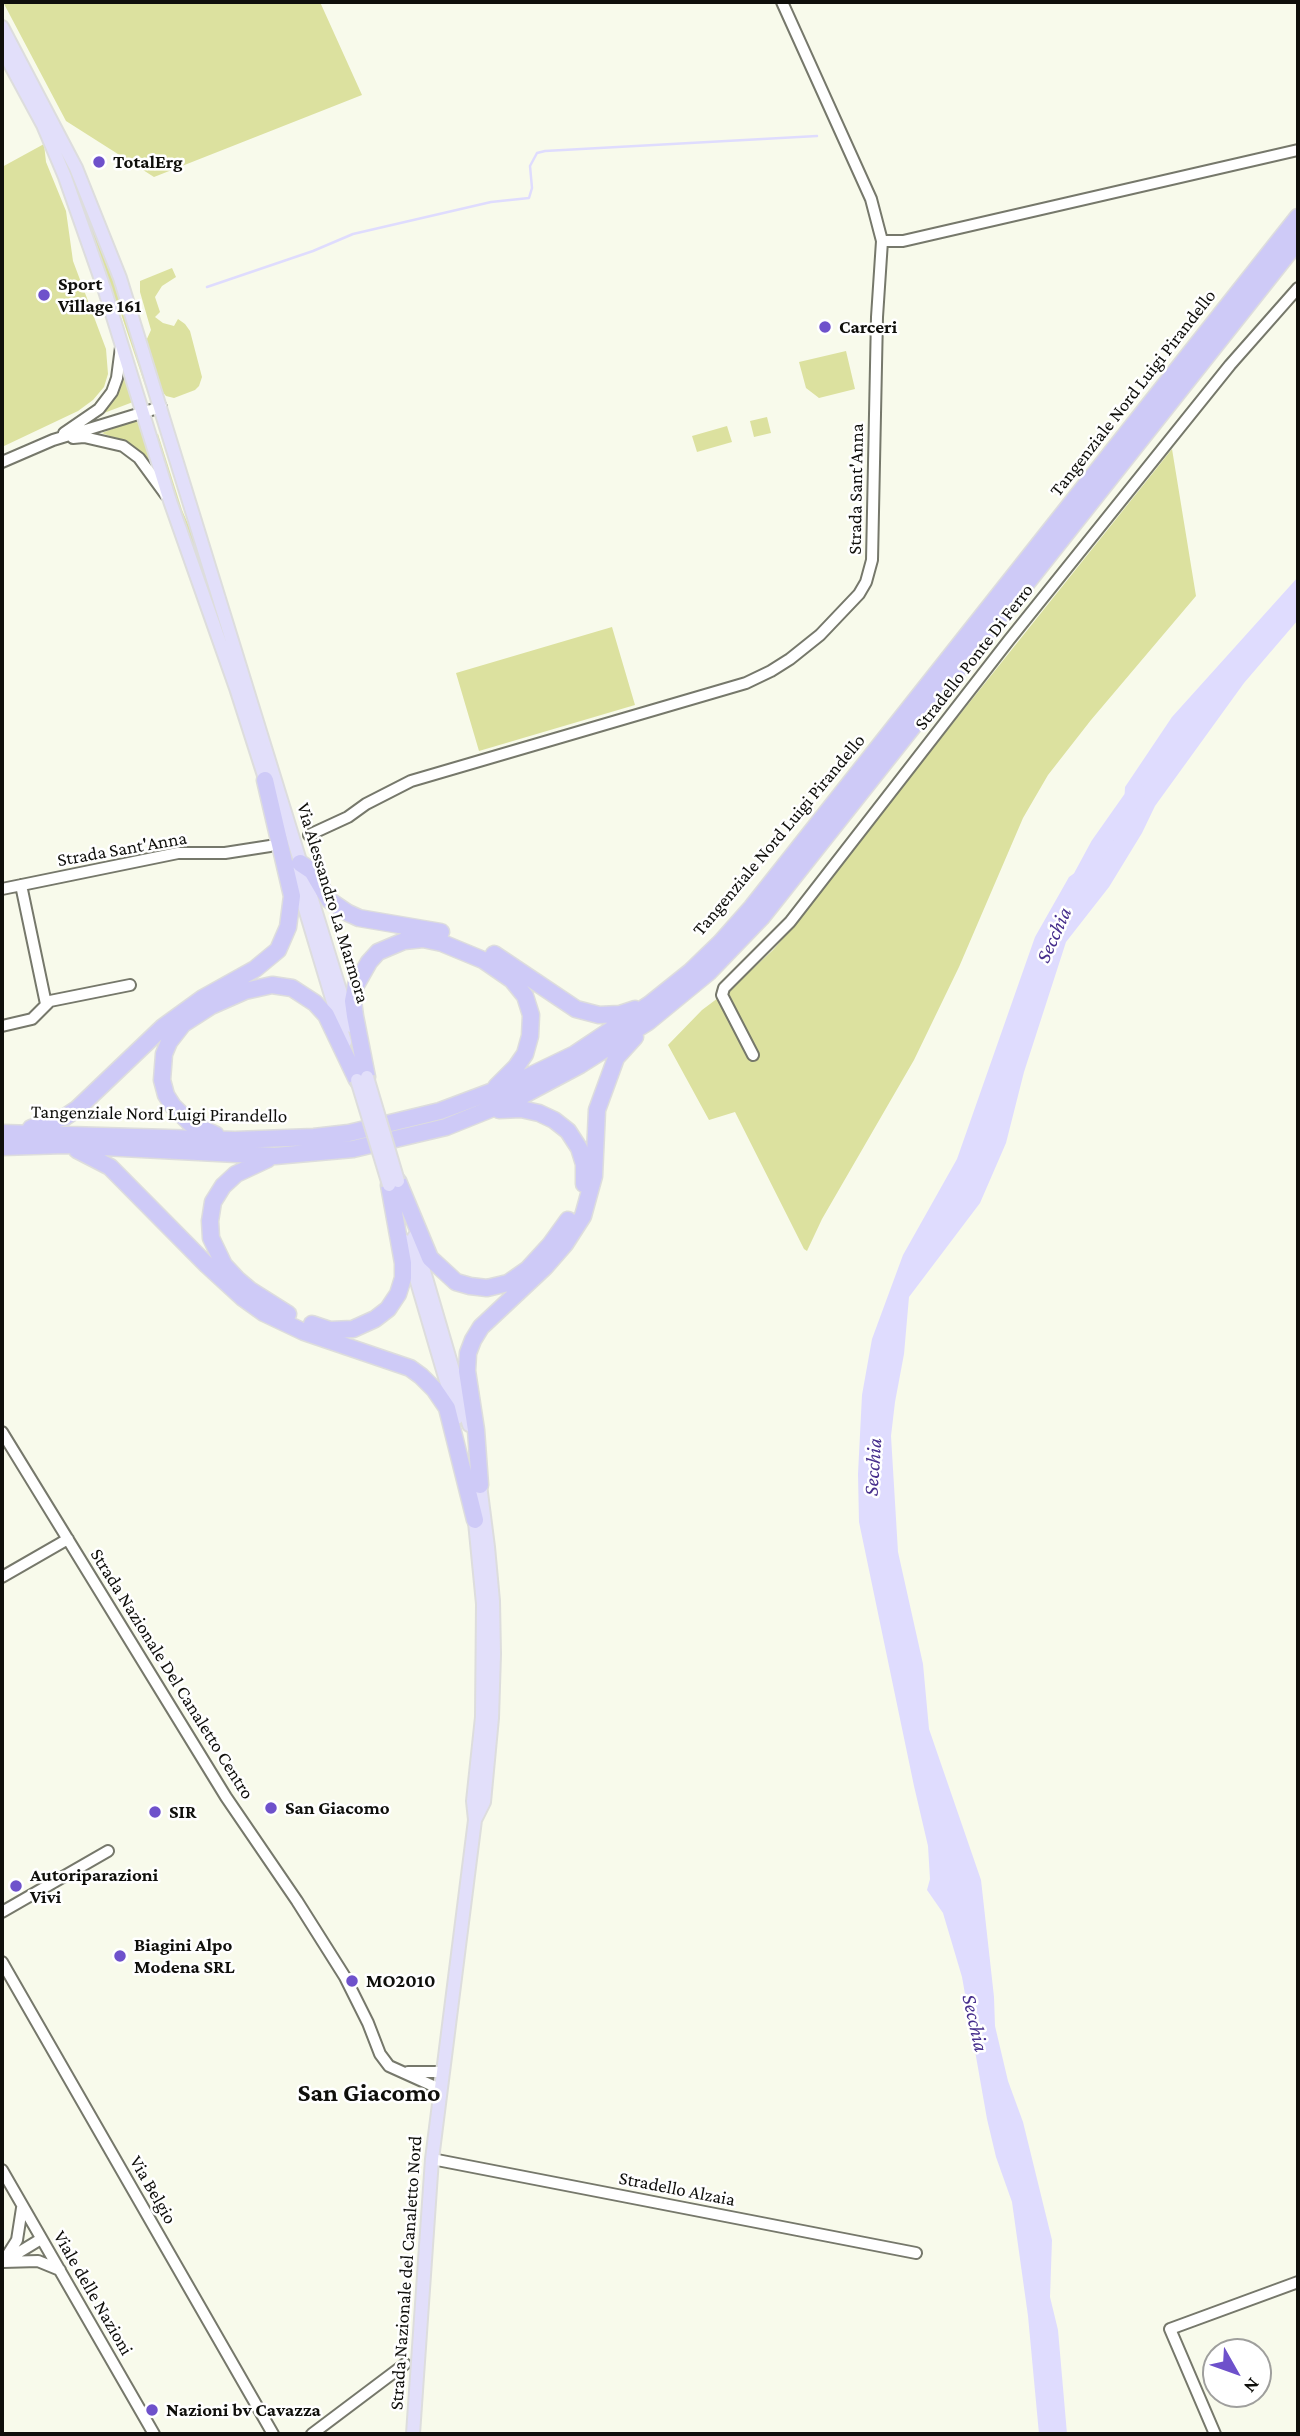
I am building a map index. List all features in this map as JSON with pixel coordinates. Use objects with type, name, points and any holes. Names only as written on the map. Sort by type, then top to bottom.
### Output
[{"type":"highway","name":"Tangenziale Nord Luigi Pirandello","points":[[656,1008],[721,943],[752,907],[1298,217]]},
{"type":"highway","name":"Tangenziale Nord Luigi Pirandello","points":[[9,1133],[236,1140],[349,1133],[440,1111],[518,1098],[580,1065],[709,972],[761,918],[1298,241]]},
{"type":"highway","points":[[9,1133],[65,1117],[77,1110],[163,1027],[203,998],[254,970],[278,950],[288,927],[292,896],[265,780]]},
{"type":"highway","points":[[300,863],[312,871],[329,900],[348,913],[366,919],[446,933],[467,940],[508,962],[576,1009],[609,1015],[656,1008]]},
{"type":"highway","points":[[362,1078],[353,1000],[356,985],[369,962],[378,952],[404,941],[424,939],[442,943],[483,960],[512,980],[525,996],[531,1015],[530,1036],[525,1054],[489,1102],[539,1113],[554,1120],[568,1131],[579,1148],[584,1164],[584,1185],[578,1204],[550,1245],[528,1269],[508,1283],[487,1288],[456,1282],[430,1258],[393,1183]]},
{"type":"highway","points":[[236,1140],[210,1133],[180,1115],[166,1096],[162,1080],[164,1054],[169,1042],[183,1024],[211,1006],[258,988],[272,985],[292,988],[315,1003],[326,1015],[362,1078]]},
{"type":"highway","points":[[480,1485],[476,1430],[467,1371],[468,1353],[481,1327],[545,1268],[583,1216],[594,1176],[597,1110],[616,1058],[656,1008]]},
{"type":"highway","name":"Tangenziale Nord Luigi Pirandello","points":[[2,1147],[65,1145],[275,1156],[352,1149],[446,1127],[489,1102]]},
{"type":"highway","points":[[65,1145],[110,1167],[207,1265],[264,1313],[304,1332],[410,1368],[421,1376],[435,1389],[447,1408],[475,1520]]},
{"type":"highway","points":[[275,1156],[236,1174],[223,1186],[214,1202],[211,1238],[224,1265],[250,1290],[296,1319],[330,1330],[353,1329],[375,1319],[388,1308],[398,1294],[403,1278],[403,1263],[393,1183]]},
{"type":"main road","name":"Via Alessandro La Marmora","points":[[2,27],[76,168],[120,278],[300,863],[454,1403],[475,1520],[484,1642],[482,1717],[473,1801],[475,1820],[442,2072]]},
{"type":"main road","name":"Via Alessandro La Marmora","points":[[2,49],[60,163],[170,502],[236,688],[362,1078]]},
{"type":"main road","name":"Via Alessandro La Marmora","points":[[393,1183],[463,1399],[480,1485],[493,1601],[494,1654],[492,1718],[484,1802],[475,1820]]},
{"type":"main road","name":"Strada Nazionale del Canaletto Nord","points":[[413,2434],[432,2159],[442,2072]]},
{"type":"street","name":"Strada Sant'Anna","points":[[309,835],[348,817],[366,804],[411,781],[746,683],[790,659],[849,607],[866,582],[872,560],[877,317],[882,241],[871,199],[782,2]]},
{"type":"street","points":[[882,241],[903,241],[1298,150]]},
{"type":"street","name":"Stradello Ponte Di Ferro","points":[[753,1055],[722,995],[724,988],[790,922],[1009,640],[1230,365],[1298,288]]},
{"type":"street","points":[[53,440],[99,409],[106,400],[117,379],[121,346]]},
{"type":"street","points":[[2,462],[53,440],[161,407]]},
{"type":"street","points":[[53,440],[84,437],[123,446],[139,458],[170,502]]},
{"type":"street","name":"Strada Sant'Anna","points":[[2,889],[178,853],[225,853],[270,846]]},
{"type":"street","points":[[21,885],[46,1004]]},
{"type":"street","points":[[2,1026],[32,1019],[53,1000],[130,985]]},
{"type":"street","name":"Strada Nazionale Del Canaletto Centro","points":[[2,1432],[226,1797],[345,1977],[380,2054],[389,2066],[440,2089]]},
{"type":"street","points":[[2,1577],[68,1539]]},
{"type":"street","points":[[2,1912],[108,1851]]},
{"type":"street","name":"Via Belgio","points":[[2,1962],[274,2434]]},
{"type":"street","points":[[402,2072],[442,2072]]},
{"type":"street","name":"Stradello Alzaia","points":[[432,2159],[916,2253]]},
{"type":"street","name":"Viale delle Nazioni","points":[[2,2170],[154,2434]]},
{"type":"street","points":[[2,2262],[17,2239],[23,2216],[22,2205]]},
{"type":"street","points":[[2,2262],[41,2239]]},
{"type":"street","points":[[2,2262],[38,2261],[60,2270]]},
{"type":"street","points":[[1215,2434],[1170,2329],[1298,2282]]},
{"type":"street","points":[[312,2434],[405,2364]]},
{"type":"green space","points":[[3,2],[320,2],[362,95],[154,177],[66,121]]},
{"type":"green space","name":"Sport Village 161","points":[[44,144],[46,162],[66,211],[73,261],[106,349],[108,374],[104,387],[78,411],[2,447],[2,167]]},
{"type":"green space","points":[[82,198],[115,282],[147,391],[79,199]]},
{"type":"green space","points":[[172,268],[176,277],[162,286],[155,297],[160,312],[155,317],[174,326],[178,319],[185,324],[190,331],[202,377],[195,390],[174,398],[166,396],[161,390],[146,341],[151,330],[140,292],[140,281]]},
{"type":"green space","points":[[846,351],[855,389],[819,398],[806,388],[799,362]]},
{"type":"green space","points":[[122,370],[133,402],[104,413],[103,411]]},
{"type":"green space","points":[[767,417],[771,433],[754,437],[750,421]]},
{"type":"green space","points":[[137,419],[152,464],[150,465],[117,439],[102,433]]},
{"type":"green space","points":[[727,426],[732,442],[697,452],[692,436]]},
{"type":"green space","points":[[158,434],[182,510],[198,547],[222,625],[219,626],[178,508],[156,435]]},
{"type":"green space","points":[[1172,449],[1196,596],[1048,775],[1023,818],[959,967],[914,1060],[822,1219],[807,1251],[735,1112],[709,1120],[668,1045],[702,1010],[734,986],[773,950],[797,922]]},
{"type":"green space","points":[[612,627],[635,705],[479,751],[456,673]]},
{"type":"water","points":[[1298,577],[1298,620],[1244,683],[1155,806],[1109,887],[1066,942],[1024,1072],[1006,1143],[980,1203],[909,1297],[904,1354],[891,1436],[898,1552],[923,1664],[929,1729],[981,1880],[995,2026],[1008,2081],[1023,2122],[1052,2240],[1050,2297],[1058,2330],[1067,2434],[1039,2434],[1028,2316],[1012,2202],[996,2157],[987,2119],[962,1977],[943,1913],[927,1890],[930,1879],[928,1846],[859,1522],[858,1474],[862,1395],[872,1339],[903,1255],[957,1159],[1035,937],[1069,877],[1106,851],[1123,825],[1125,787],[1172,717]]},
{"type":"waterway","points":[[207,287],[313,251],[353,234],[491,202],[529,198],[532,188],[530,166],[537,153],[545,151],[817,136]]},
{"type":"waterway","name":"Secchia","points":[[1079,883],[1099,846],[1137,792]]},
{"type":"place","name":"TotalErg","points":[[99,162]]},
{"type":"place","name":"Sport Village 161","points":[[44,295]]},
{"type":"place","name":"Carceri","points":[[825,327]]},
{"type":"place","name":"San Giacomo","points":[[271,1808]]},
{"type":"place","name":"SIR","points":[[155,1812]]},
{"type":"place","name":"Autoriparazioni Vivi","points":[[16,1886]]},
{"type":"place","name":"Biagini Alpo Modena SRL","points":[[120,1956]]},
{"type":"place","name":"MO2010","points":[[352,1981]]},
{"type":"place","name":"Nazioni bv Cavazza","points":[[152,2410]]},
{"type":"district","name":"San Giacomo","points":[[369,2093]]}]
